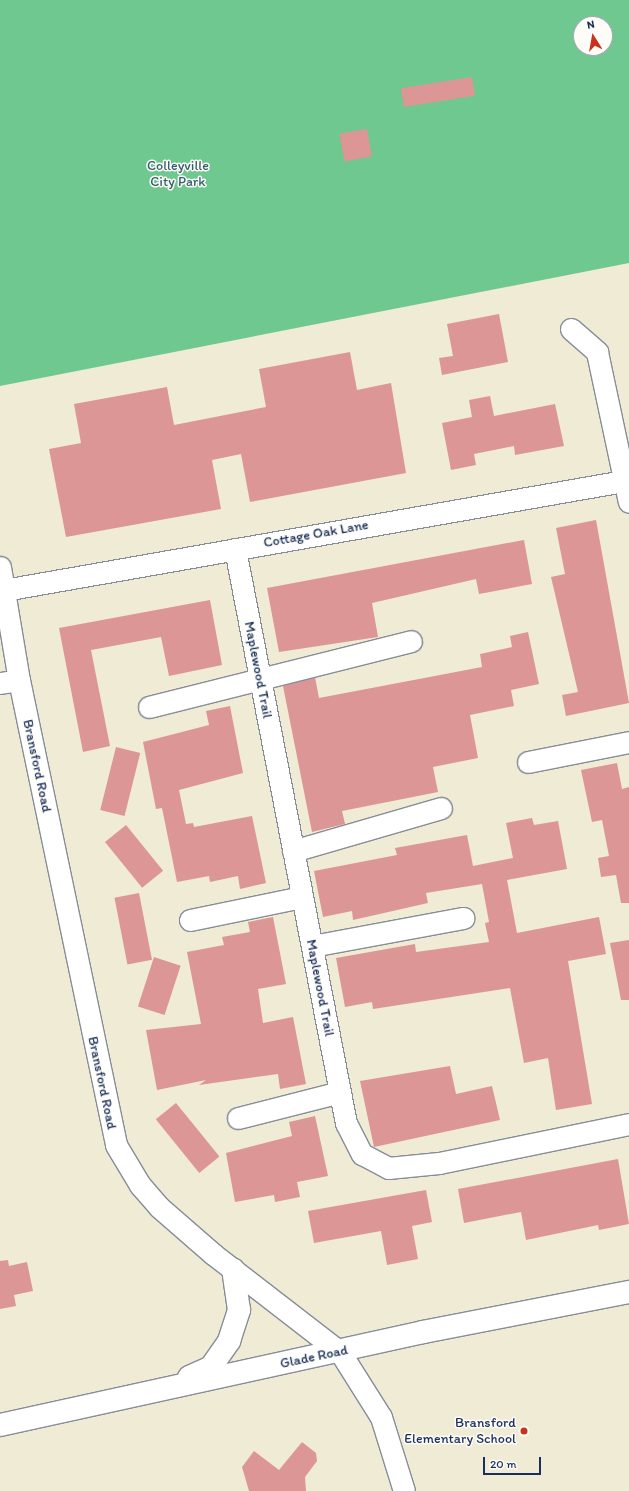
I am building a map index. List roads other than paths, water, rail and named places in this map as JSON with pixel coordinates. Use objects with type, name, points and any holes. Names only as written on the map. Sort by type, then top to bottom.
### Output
[{"type":"main road","points":[[165,1388],[211,1367],[229,1341],[240,1310],[233,1269]]},
{"type":"main road","name":"Glade Road","points":[[0,1425],[165,1388],[340,1352],[423,1332],[629,1292]]},
{"type":"street","points":[[571,329],[597,352],[627,481],[629,502]]},
{"type":"street","name":"Cottage Oak Lane","points":[[4,590],[627,481]]},
{"type":"street","name":"Maplewood Trail","points":[[235,549],[346,1123],[362,1154],[388,1168],[485,1154],[629,1124]]},
{"type":"street","name":"Bransford Road","points":[[0,567],[4,590],[10,681],[116,1145],[140,1185],[159,1207],[233,1269],[340,1352],[381,1417],[404,1491]]},
{"type":"street","points":[[149,707],[411,641]]},
{"type":"street","points":[[528,762],[629,742]]},
{"type":"street","points":[[293,851],[441,808]]},
{"type":"street","points":[[190,920],[302,897]]},
{"type":"street","points":[[312,946],[463,918]]},
{"type":"street","points":[[238,1118],[340,1092]]},
{"type":"place","name":"Bransford Elementary School","points":[[524,1431]]},
{"type":"park label","name":"Colleyville City Park","points":[[178,174]]}]
